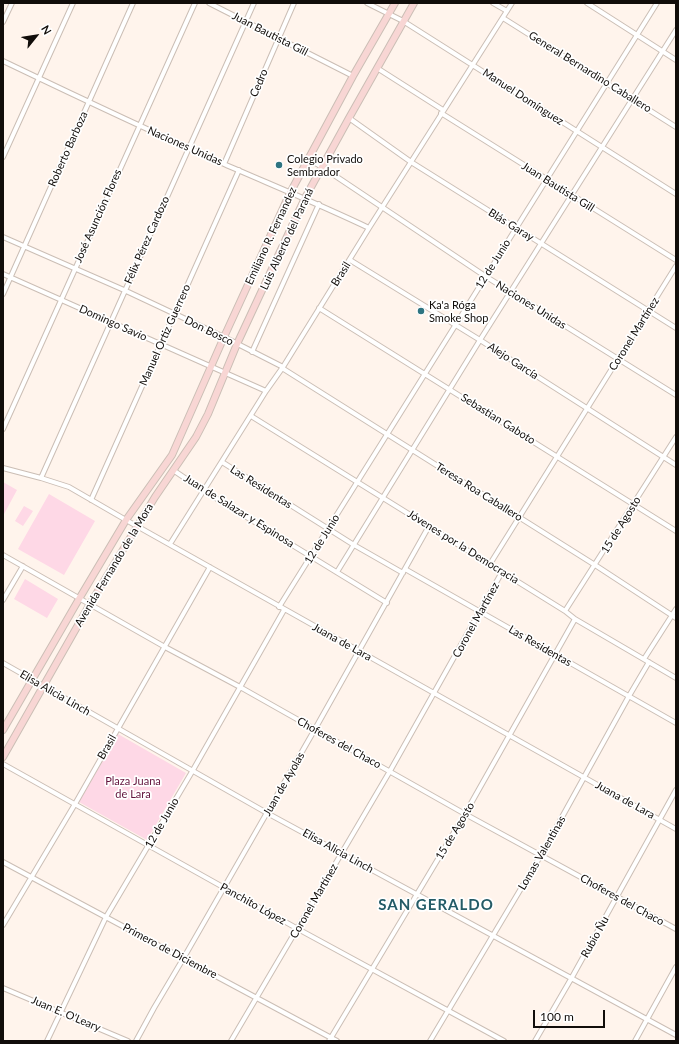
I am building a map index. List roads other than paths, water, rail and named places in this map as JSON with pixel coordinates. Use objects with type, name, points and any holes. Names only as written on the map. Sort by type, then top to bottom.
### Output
[{"type":"main road","name":"Emiliano R. Fernandez","points":[[211,367],[290,193],[353,76],[395,3]]},
{"type":"main road","name":"Luis Alberto del Paraná","points":[[224,373],[305,198],[414,3]]},
{"type":"main road","name":"Avenida Fernando de la Mora","points":[[3,730],[126,520],[172,455],[211,367]]},
{"type":"main road","name":"Avenida Fernando de la Mora","points":[[3,757],[90,604],[173,470],[196,437],[208,414],[224,373]]},
{"type":"street","points":[[3,22],[12,3]]},
{"type":"street","points":[[3,158],[73,3]]},
{"type":"street","name":"Roberto Barboza","points":[[3,294],[133,3]]},
{"type":"street","name":"José Asunción Flores","points":[[3,428],[195,3]]},
{"type":"street","name":"Juan Bautista Gill","points":[[209,3],[353,76]]},
{"type":"street","name":"Félix Pérez Cardozo","points":[[41,478],[254,3]]},
{"type":"street","name":"Cedro","points":[[224,164],[294,3]]},
{"type":"street","name":"Manuel Domínguez","points":[[367,3],[403,22],[472,64],[676,194]]},
{"type":"street","points":[[494,3],[507,11]]},
{"type":"street","name":"Brasil","points":[[170,544],[266,391],[283,367],[472,64],[512,3]]},
{"type":"street","points":[[587,3],[676,60]]},
{"type":"street","name":"12 de Junio","points":[[279,607],[657,3]]},
{"type":"street","name":"General Bernardino Caballero","points":[[503,18],[676,127]]},
{"type":"street","points":[[337,572],[480,340],[676,30]]},
{"type":"street","name":"Naciones Unidas","points":[[3,61],[139,126],[290,193],[319,204],[369,228]]},
{"type":"street","name":"Juan Bautista Gill","points":[[377,68],[546,180],[676,260]]},
{"type":"street","name":"Blás Garay","points":[[349,118],[411,162],[676,328]]},
{"type":"street","name":"Naciones Unidas","points":[[308,159],[510,293],[676,395]]},
{"type":"street","name":"Manuel Ortiz Guerrero","points":[[91,500],[238,170]]},
{"type":"street","points":[[252,352],[319,204]]},
{"type":"street","name":"Don Bosco","points":[[3,237],[124,290],[224,337],[283,367]]},
{"type":"street","name":"Alejo García","points":[[350,260],[480,340],[676,465]]},
{"type":"street","name":"Coronel Martínez","points":[[490,564],[676,266]]},
{"type":"street","name":"Domingo Savio","points":[[3,274],[266,391]]},
{"type":"street","name":"Sebastian Gaboto","points":[[319,308],[676,531]]},
{"type":"street","name":"Teresa Roa Caballero","points":[[283,367],[412,451],[674,616]]},
{"type":"street","name":"Jóvenes por la Democracia","points":[[251,416],[490,564],[565,611],[575,619],[676,678]]},
{"type":"street","name":"15 de Agosto","points":[[565,611],[676,437]]},
{"type":"street","name":"Las Residentas","points":[[222,462],[354,545],[480,612],[676,723]]},
{"type":"street","name":"Juana de Lara","points":[[3,468],[41,478],[75,490],[284,610],[676,829]]},
{"type":"street","name":"Juan de Salazar y Espinosa","points":[[173,470],[204,491],[387,603]]},
{"type":"street","name":"Juan de Ayolas","points":[[136,1041],[268,813],[429,526]]},
{"type":"street","name":"Choferes del Chaco","points":[[3,554],[165,647],[240,687],[541,856],[676,929]]},
{"type":"street","points":[[3,600],[23,566]]},
{"type":"street","name":"Brasil","points":[[3,925],[75,804],[210,567]]},
{"type":"street","name":"Coronel Martínez","points":[[232,1041],[390,771],[502,572]]},
{"type":"street","points":[[644,659],[674,616],[676,609]]},
{"type":"street","name":"12 de Junio","points":[[47,1041],[106,917],[193,770],[284,610]]},
{"type":"street","name":"15 de Agosto","points":[[330,1040],[465,814],[575,619]]},
{"type":"street","name":"Lomas Valentinas","points":[[430,1041],[541,856],[629,696],[650,662]]},
{"type":"street","name":"Elisa Alicia Linch","points":[[3,663],[117,729],[268,813],[676,1035]]},
{"type":"street","name":"Panchito López","points":[[3,764],[298,929],[504,1041]]},
{"type":"street","name":"Rubio Ñu","points":[[535,1041],[572,979],[676,790]]},
{"type":"street","name":"Primero de Diciembre","points":[[3,862],[257,998],[330,1040],[336,1041]]},
{"type":"street","points":[[634,1041],[676,967]]},
{"type":"street","name":"Juan E. O'Leary","points":[[3,988],[128,1041]]},
{"type":"place","name":"Colegio Privado Sembrador","points":[[279,165]]},
{"type":"place","name":"Ka'a Róga Smoke Shop","points":[[421,311]]},
{"type":"district","name":"SAN GERALDO","points":[[436,905]]},
{"type":"park label","name":"Plaza Juana de Lara","points":[[133,787]]}]
